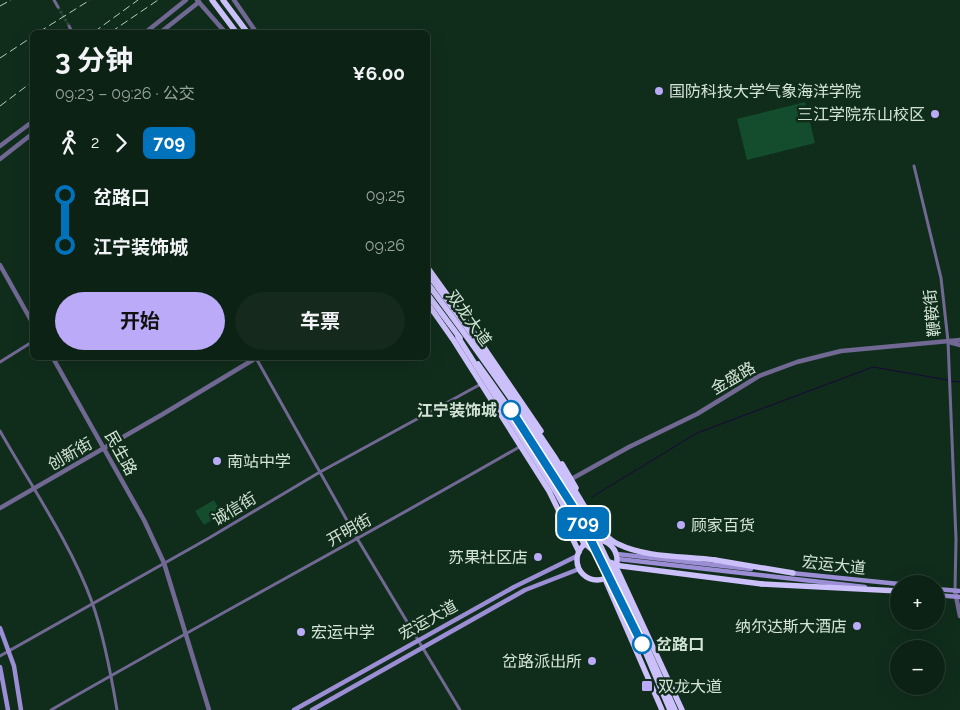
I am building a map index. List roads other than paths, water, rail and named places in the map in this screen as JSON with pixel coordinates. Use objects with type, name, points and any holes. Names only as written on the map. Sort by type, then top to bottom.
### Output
[{"type":"highway","points":[[212,0],[234,30]]},
{"type":"highway","points":[[223,0],[246,30]]},
{"type":"highway","name":"双龙大道","points":[[430,271],[572,479],[600,540]]},
{"type":"highway","points":[[430,277],[479,344],[554,456],[597,527],[605,535],[618,544],[635,550],[715,560],[793,573]]},
{"type":"highway","name":"双龙大道","points":[[430,287],[535,436],[586,517],[675,710]]},
{"type":"highway","name":"双龙大道","points":[[430,298],[516,418],[579,516],[639,637],[670,710]]},
{"type":"highway","name":"双龙大道","points":[[430,307],[549,491],[578,554]]},
{"type":"highway","points":[[458,337],[556,492],[575,530],[592,553],[621,566],[762,584],[890,591]]},
{"type":"highway","points":[[616,567],[605,579],[594,580],[587,578],[579,569],[578,554],[588,542],[600,540],[611,545],[617,556],[616,567],[682,710]]},
{"type":"highway","points":[[605,579],[662,710]]},
{"type":"main road","name":"宏运大道","points":[[294,710],[514,587],[578,554]]},
{"type":"main road","name":"宏运大道","points":[[617,556],[890,583]]},
{"type":"main road","name":"宏运大道","points":[[617,556],[890,590]]},
{"type":"main road","name":"宏运大道","points":[[312,710],[525,590],[579,569]]},
{"type":"main road","points":[[945,589],[958,591]]},
{"type":"main road","points":[[945,596],[958,597]]},
{"type":"main road","points":[[0,628],[14,666],[21,710]]},
{"type":"main road","points":[[0,668],[8,710]]},
{"type":"street","points":[[54,0],[58,7]]},
{"type":"street","points":[[148,30],[186,0]]},
{"type":"street","points":[[230,0],[242,12]]},
{"type":"street","points":[[234,0],[255,30]]},
{"type":"street","points":[[163,30],[198,1],[223,30]]},
{"type":"street","points":[[69,26],[71,30]]},
{"type":"street","points":[[0,146],[30,124]]},
{"type":"street","points":[[0,159],[30,136]]},
{"type":"street","name":"鞭鞍街","points":[[914,166],[941,278],[948,341],[958,591]]},
{"type":"street","points":[[0,265],[30,318]]},
{"type":"street","name":"金盛路","points":[[549,491],[629,447],[697,414],[759,376],[796,362],[841,351],[960,340]]},
{"type":"street","name":"金盛路","points":[[948,341],[960,345]]},
{"type":"street","points":[[0,362],[30,343]]},
{"type":"street","name":"民生路","points":[[54,360],[144,520],[164,563],[209,710]]},
{"type":"street","name":"创新街","points":[[0,508],[253,360]]},
{"type":"street","points":[[257,360],[358,540],[460,710]]},
{"type":"street","name":"诚信街","points":[[0,656],[320,472],[481,384]]},
{"type":"street","points":[[0,431],[70,554],[92,602],[111,675],[117,710]]},
{"type":"street","name":"开明街","points":[[51,710],[186,631],[358,540],[521,446]]},
{"type":"street","points":[[958,591],[960,616]]},
{"type":"street","points":[[958,597],[960,605]]},
{"type":"waterway","points":[[592,497],[697,433],[873,367],[948,380]]},
{"type":"waterway","points":[[951,381],[960,382]]},
{"type":"tunnel","points":[[58,7],[69,26]]},
{"type":"railway","points":[[0,6],[11,0]]},
{"type":"railway","points":[[42,30],[90,0]]},
{"type":"railway","points":[[97,30],[138,0]]},
{"type":"railway","points":[[114,30],[158,0]]},
{"type":"railway","points":[[0,58],[30,38]]},
{"type":"railway","points":[[0,106],[30,84]]},
{"type":"place","name":"国防科技大学气象海洋学院","points":[[659,91]]},
{"type":"place","name":"三江学院东山校区","points":[[935,114]]},
{"type":"place","name":"江宁装饰城","points":[[511,410]]},
{"type":"place","name":"南站中学","points":[[217,461]]},
{"type":"place","name":"顾家百货","points":[[681,525]]},
{"type":"place","name":"苏果社区店","points":[[538,557]]},
{"type":"place","name":"纳尔达斯大酒店","points":[[857,626]]},
{"type":"place","name":"宏运中学","points":[[301,632]]},
{"type":"place","name":"岔路口","points":[[642,644]]},
{"type":"place","name":"岔路派出所","points":[[592,661]]},
{"type":"place","name":"双龙大道","points":[[647,686]]}]
